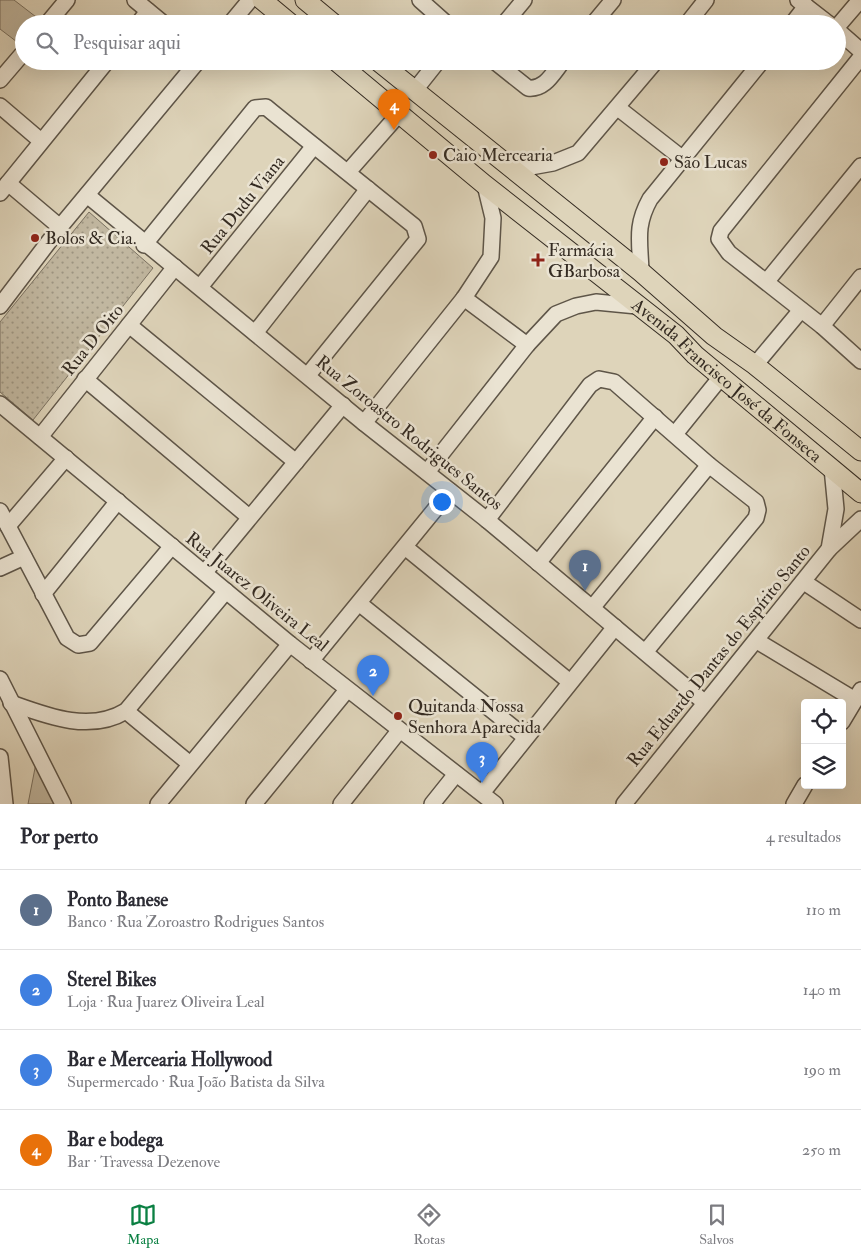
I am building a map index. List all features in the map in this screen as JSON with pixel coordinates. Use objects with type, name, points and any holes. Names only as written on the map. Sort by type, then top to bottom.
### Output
[{"type":"main road","points":[[262,0],[280,15]]},
{"type":"main road","points":[[307,1],[323,15]]},
{"type":"main road","name":"Avenida Francisco José da Fonseca","points":[[350,70],[398,114],[676,336],[721,377],[861,493]]},
{"type":"main road","name":"Avenida Francisco José da Fonseca","points":[[389,70],[641,272],[714,336],[857,444]]},
{"type":"main road","points":[[676,336],[692,336],[700,330],[698,321]]},
{"type":"main road","points":[[696,355],[699,343],[714,336]]},
{"type":"street","points":[[54,15],[67,0]]},
{"type":"street","points":[[135,0],[153,15]]},
{"type":"street","points":[[238,15],[250,0]]},
{"type":"street","points":[[512,15],[524,0]]},
{"type":"street","points":[[601,15],[613,0]]},
{"type":"street","points":[[694,15],[706,0]]},
{"type":"street","points":[[846,18],[860,0]]},
{"type":"street","points":[[426,2],[438,15]]},
{"type":"street","points":[[796,15],[802,3],[817,15]]},
{"type":"street","points":[[145,15],[148,11]]},
{"type":"street","points":[[846,37],[861,50]]},
{"type":"street","points":[[861,57],[719,234],[722,245],[729,253],[822,326],[861,361]]},
{"type":"street","points":[[0,80],[15,62]]},
{"type":"street","points":[[60,227],[4,188],[100,70]]},
{"type":"street","points":[[0,306],[60,227],[191,70]]},
{"type":"street","points":[[415,90],[431,70]]},
{"type":"street","points":[[505,70],[528,88],[532,89],[542,86],[555,70]]},
{"type":"street","points":[[514,170],[553,163],[578,153],[649,70]]},
{"type":"street","points":[[641,272],[639,224],[641,215],[650,199],[755,70]]},
{"type":"street","points":[[0,106],[42,141]]},
{"type":"street","points":[[144,244],[256,108],[266,108],[348,172],[414,226],[418,239],[308,375]]},
{"type":"street","points":[[618,108],[683,159]]},
{"type":"street","points":[[348,172],[398,114]]},
{"type":"street","name":"Rua Dudu Viana","points":[[200,287],[314,146]]},
{"type":"street","points":[[767,282],[861,166]]},
{"type":"street","points":[[364,423],[464,298],[492,253],[492,210],[486,185]]},
{"type":"street","points":[[255,333],[368,189]]},
{"type":"street","name":"Rua Zoroastro Rodrigues Santos","points":[[87,195],[144,244],[200,287],[364,423],[487,520],[646,651],[704,702]]},
{"type":"street","name":"Rua D Oito","points":[[40,437],[175,267]]},
{"type":"street","points":[[822,326],[861,277]]},
{"type":"street","points":[[464,298],[527,345]]},
{"type":"street","points":[[427,472],[527,345],[556,314],[576,306],[608,302],[637,306]]},
{"type":"street","points":[[754,365],[801,310]]},
{"type":"street","points":[[129,325],[296,462]]},
{"type":"street","points":[[675,434],[721,377]]},
{"type":"street","points":[[85,379],[249,517]]},
{"type":"street","points":[[487,520],[594,382],[604,380],[614,382],[709,465],[756,502],[758,514],[646,651]]},
{"type":"street","points":[[205,572],[343,405]]},
{"type":"street","name":"Rua Juarez Oliveira Leal","points":[[3,413],[40,437],[205,572],[311,662],[495,804]]},
{"type":"street","points":[[538,563],[655,417]]},
{"type":"street","points":[[8,526],[66,458]]},
{"type":"street","points":[[592,608],[709,465]]},
{"type":"street","name":"Rua Eduardo Dantas do Espírito Santo","points":[[624,804],[704,702],[757,641],[829,549],[836,509],[832,468]]},
{"type":"street","points":[[311,662],[450,491]]},
{"type":"street","points":[[43,594],[118,501]]},
{"type":"street","points":[[0,511],[69,640],[78,645],[90,643],[172,546]]},
{"type":"street","points":[[829,549],[861,519]]},
{"type":"street","points":[[405,547],[570,682]]},
{"type":"street","points":[[0,568],[24,557]]},
{"type":"street","points":[[804,582],[861,620]]},
{"type":"street","points":[[11,703],[47,716],[83,722],[116,717],[126,711],[226,591]]},
{"type":"street","points":[[360,604],[526,737]]},
{"type":"street","points":[[482,793],[615,627]]},
{"type":"street","points":[[757,641],[858,695],[846,715]]},
{"type":"street","points":[[158,804],[290,644]]},
{"type":"street","points":[[0,679],[63,804]]},
{"type":"street","points":[[254,804],[347,690]]},
{"type":"street","points":[[126,711],[190,764]]},
{"type":"street","points":[[341,804],[400,731]]},
{"type":"street","points":[[0,757],[5,804]]},
{"type":"street","points":[[432,804],[456,774]]},
{"type":"street","points":[[794,804],[803,789]]},
{"type":"shaded area","points":[[0,0],[14,0],[34,15],[15,15],[15,40],[0,29]]},
{"type":"shaded area","points":[[89,212],[153,268],[33,420],[0,392],[0,322]]},
{"type":"shaded area","points":[[36,763],[56,804],[28,804]]},
{"type":"place","name":"Bar e bodega","points":[[394,130]]},
{"type":"place","name":"Caio Mercearia","points":[[433,155]]},
{"type":"place","name":"São Lucas","points":[[664,162]]},
{"type":"place","name":"Bolos & Cia.","points":[[35,238]]},
{"type":"place","name":"Farmácia GBarbosa","points":[[538,260]]},
{"type":"place","name":"Ponto Banese","points":[[585,591]]},
{"type":"place","name":"Sterel Bikes","points":[[373,696]]},
{"type":"place","name":"Quitanda Nossa Senhora Aparecida","points":[[398,716]]},
{"type":"place","name":"Bar e Mercearia Hollywood","points":[[482,783]]}]
